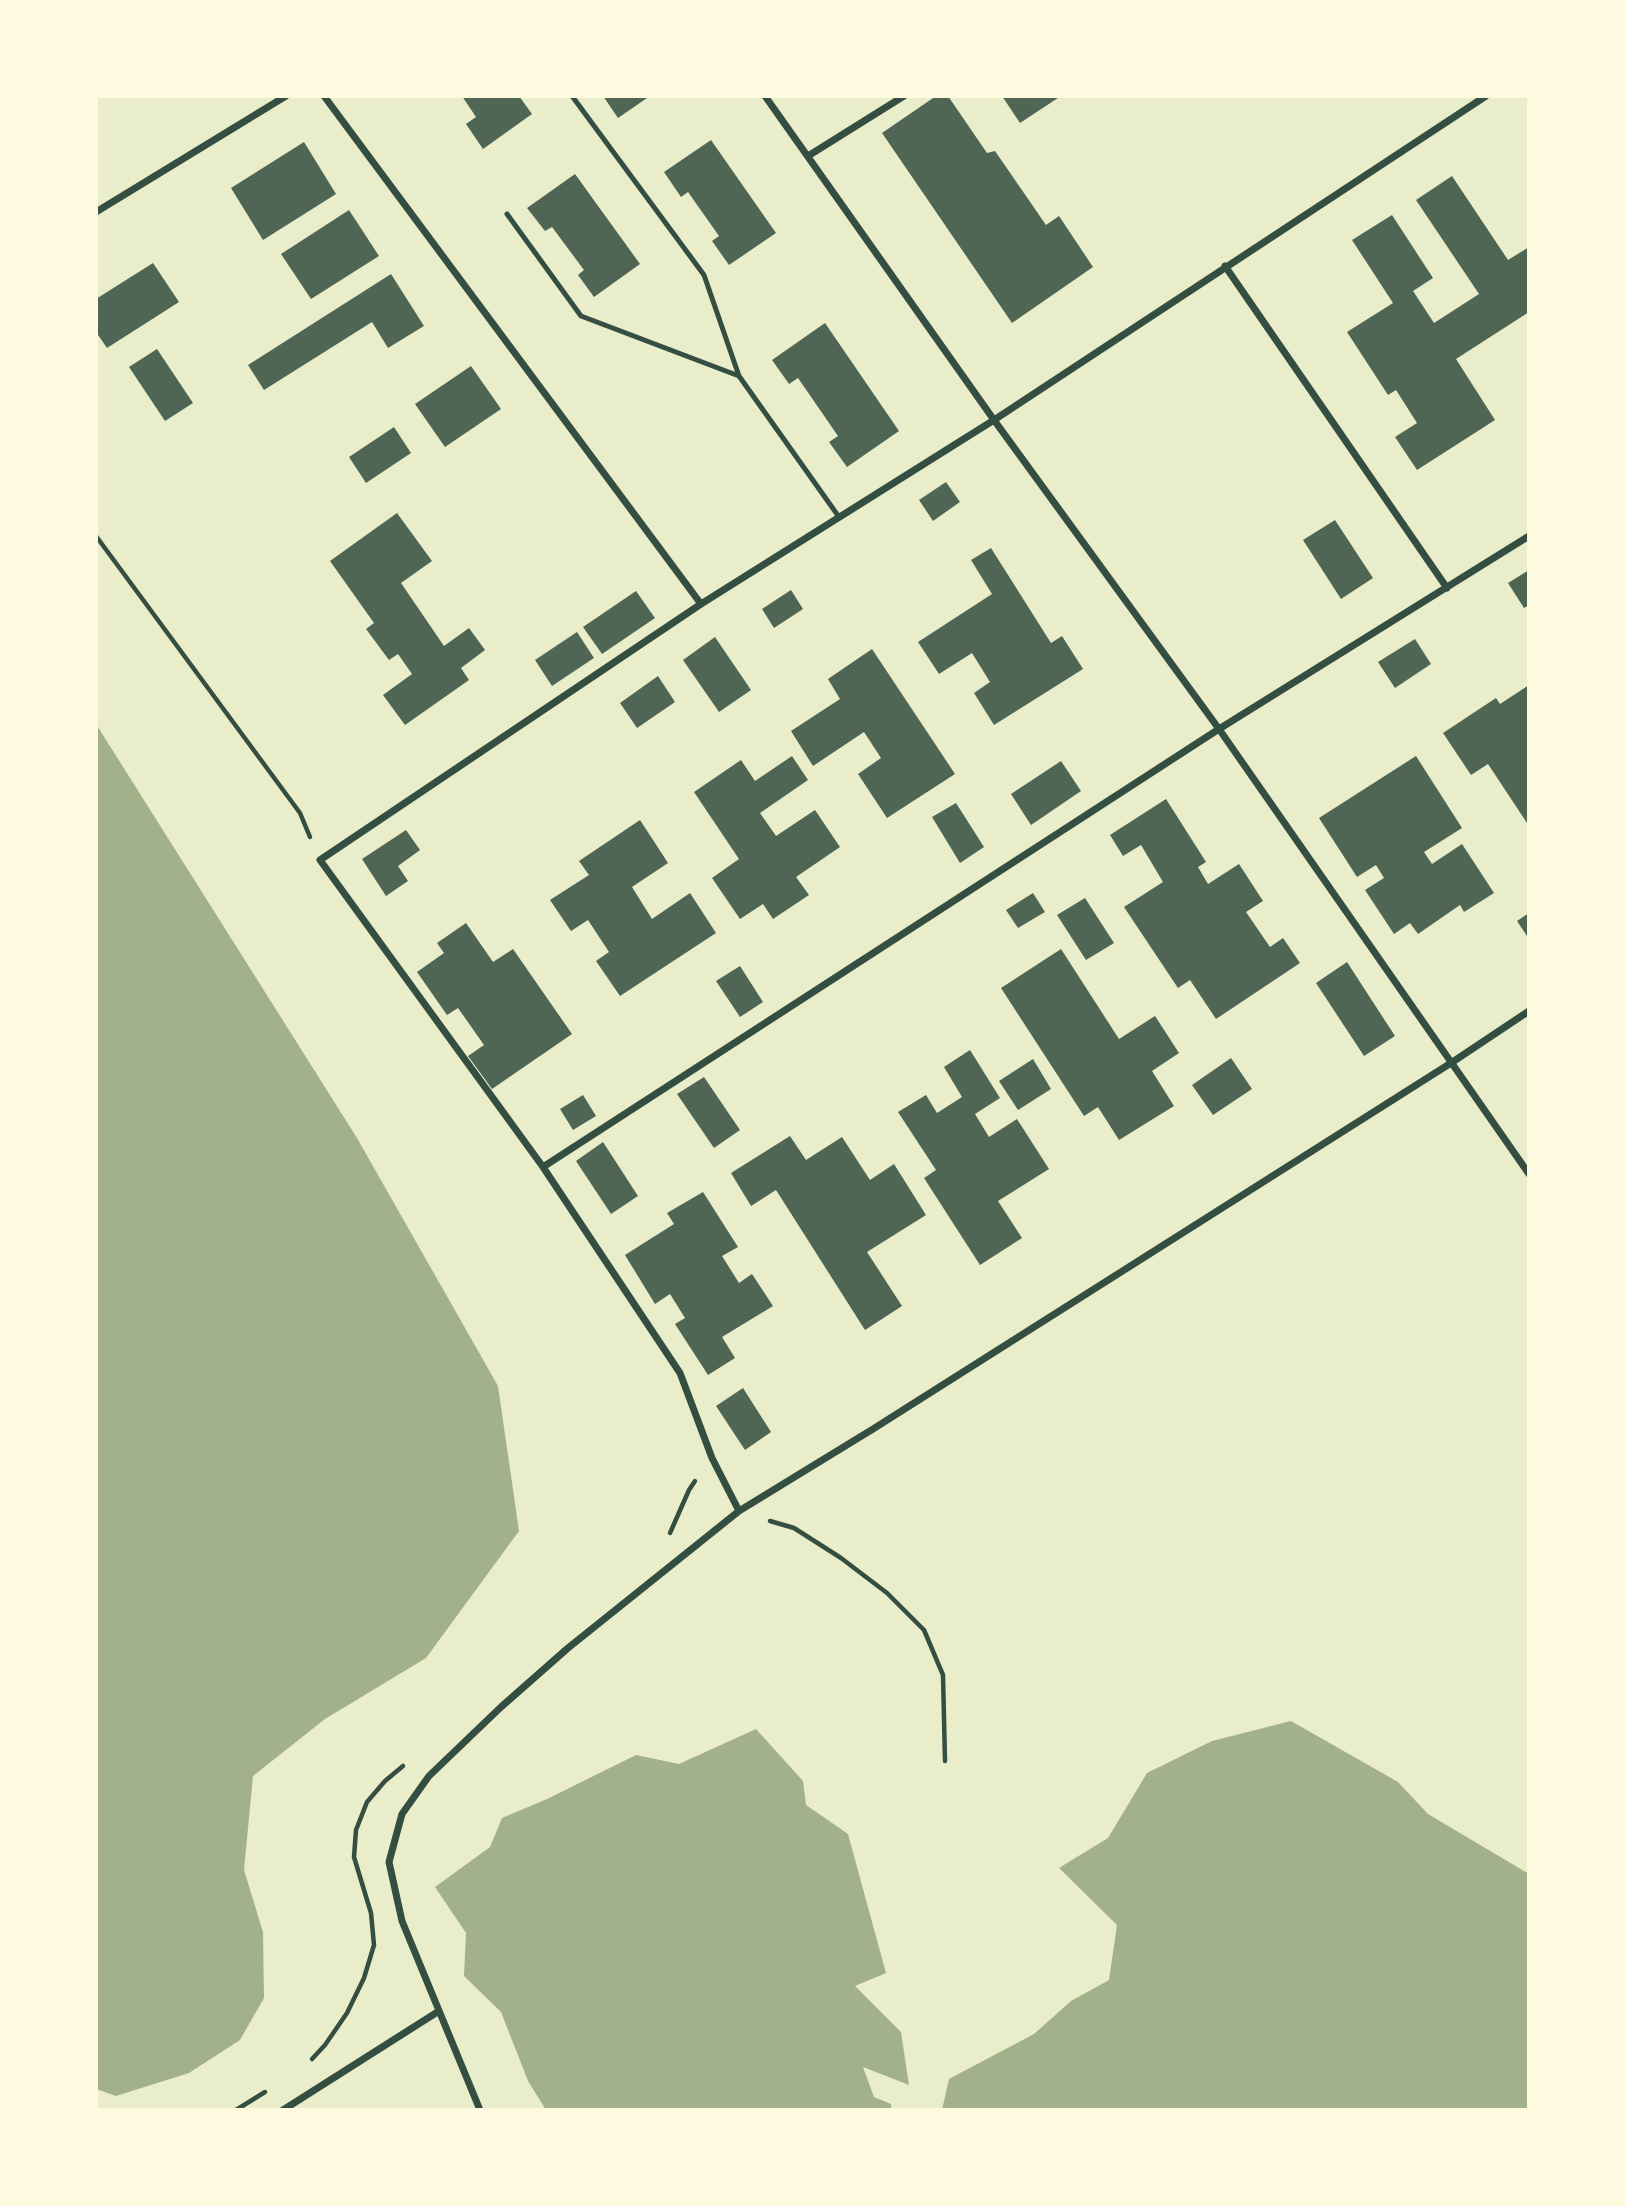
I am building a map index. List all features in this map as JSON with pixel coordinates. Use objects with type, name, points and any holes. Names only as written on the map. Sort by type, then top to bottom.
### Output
[{"type":"street","points":[[96,212],[286,96]]},
{"type":"street","points":[[324,96],[701,604]]},
{"type":"street","points":[[765,96],[994,420],[1219,729],[1529,1174]]},
{"type":"street","points":[[808,156],[904,96]]},
{"type":"street","points":[[739,1511],[712,1458],[680,1373],[543,1167],[320,860],[701,604],[994,420],[1486,96]]},
{"type":"street","points":[[1225,266],[1447,588]]},
{"type":"street","points":[[543,1167],[1219,729],[1529,536]]},
{"type":"street","points":[[480,2110],[402,1921],[389,1862],[402,1814],[429,1776],[568,1648],[739,1511],[873,1429],[1529,1011]]},
{"type":"street","points":[[283,2110],[439,2011]]},
{"type":"lane","points":[[572,96],[704,275],[739,376],[839,517]]},
{"type":"lane","points":[[507,214],[581,316],[739,376]]},
{"type":"path","points":[[96,536],[300,813],[320,860]]},
{"type":"path","points":[[739,1511],[794,1528],[841,1558],[887,1592],[924,1630],[943,1675],[945,1761]]},
{"type":"shaded area","points":[[96,724],[357,1138],[498,1386],[519,1531],[426,1658],[325,1719],[253,1776],[244,1870],[263,1932],[264,1998],[240,2040],[189,2073],[116,2096],[96,2089]]},
{"type":"shaded area","points":[[1291,1721],[1398,1782],[1428,1814],[1529,1874],[1529,2110],[942,2110],[949,2079],[1034,2034],[1071,2001],[1109,1980],[1117,1925],[1059,1868],[1108,1838],[1147,1773],[1212,1741]]},
{"type":"shaded area","points":[[756,1729],[803,1781],[806,1805],[848,1834],[886,1973],[855,1986],[901,2032],[909,2085],[863,2067],[874,2097],[891,2104],[891,2110],[546,2110],[528,2081],[501,2012],[464,1976],[466,1933],[435,1887],[490,1847],[502,1818],[636,1755],[679,1764]]},
{"type":"building","points":[[462,96],[519,96],[532,114],[483,149],[466,124],[476,117]]},
{"type":"building","points":[[603,96],[650,96],[618,118]]},
{"type":"building","points":[[936,96],[948,96],[987,153],[995,151],[1046,225],[1059,216],[1093,267],[1012,323],[882,133]]},
{"type":"building","points":[[1002,96],[1061,96],[1020,123]]},
{"type":"building","points":[[711,140],[776,233],[729,265],[712,241],[719,236],[688,192],[681,197],[664,172]]},
{"type":"building","points":[[304,142],[336,194],[263,240],[231,188]]},
{"type":"building","points":[[575,174],[640,264],[594,297],[578,275],[584,270],[552,227],[545,231],[527,208]]},
{"type":"building","points":[[1452,176],[1508,260],[1529,247],[1529,312],[1456,359],[1495,420],[1417,470],[1395,437],[1417,423],[1396,390],[1388,395],[1347,332],[1393,303],[1352,240],[1392,215],[1433,278],[1413,291],[1434,323],[1479,294],[1416,200]]},
{"type":"building","points":[[349,210],[379,256],[311,299],[281,254]]},
{"type":"building","points":[[153,263],[179,302],[107,348],[96,332],[96,299]]},
{"type":"building","points":[[391,274],[424,326],[388,348],[372,322],[264,390],[248,365]]},
{"type":"building","points":[[825,323],[899,431],[847,467],[829,442],[838,436],[798,378],[789,384],[772,360]]},
{"type":"building","points":[[157,349],[193,403],[165,421],[129,367]]},
{"type":"building","points":[[471,366],[501,409],[445,447],[415,404]]},
{"type":"building","points":[[394,427],[411,453],[366,483],[349,457]]},
{"type":"building","points":[[946,482],[960,502],[933,521],[919,500]]},
{"type":"building","points":[[397,513],[432,561],[401,583],[444,646],[469,628],[485,650],[461,668],[469,680],[405,725],[383,695],[412,674],[398,654],[389,660],[366,629],[374,623],[330,561]]},
{"type":"building","points":[[1335,520],[1373,578],[1341,599],[1303,540]]},
{"type":"building","points":[[991,548],[1051,643],[1062,636],[1083,669],[994,725],[974,693],[990,682],[972,653],[939,674],[918,642],[992,594],[971,560]]},
{"type":"building","points":[[1529,570],[1529,605],[1524,608],[1508,583]]},
{"type":"building","points":[[791,590],[803,609],[774,628],[762,609]]},
{"type":"building","points":[[636,591],[655,618],[602,654],[583,627]]},
{"type":"building","points":[[577,632],[594,658],[552,686],[535,660]]},
{"type":"building","points":[[715,637],[751,690],[719,712],[683,660]]},
{"type":"building","points":[[1415,639],[1431,664],[1395,688],[1378,662]]},
{"type":"building","points":[[872,649],[955,774],[887,818],[858,774],[881,758],[864,732],[813,766],[791,731],[840,699],[828,679]]},
{"type":"building","points":[[658,676],[675,702],[637,728],[620,703]]},
{"type":"building","points":[[1529,685],[1529,826],[1488,764],[1471,775],[1443,733],[1496,698],[1500,704]]},
{"type":"building","points":[[792,756],[808,780],[760,813],[776,836],[815,810],[840,847],[796,877],[809,895],[773,919],[763,904],[740,919],[712,878],[739,859],[694,792],[741,760],[755,781]]},
{"type":"building","points":[[1416,756],[1462,828],[1424,852],[1432,864],[1462,844],[1494,893],[1464,912],[1460,905],[1418,934],[1410,923],[1394,934],[1365,890],[1384,878],[1376,865],[1357,877],[1319,818]]},
{"type":"building","points":[[1061,761],[1081,791],[1031,825],[1011,794]]},
{"type":"building","points":[[1166,799],[1206,862],[1198,867],[1208,884],[1239,864],[1263,901],[1246,912],[1270,947],[1283,938],[1300,963],[1216,1019],[1190,980],[1178,988],[1124,907],[1163,882],[1141,845],[1123,856],[1110,835]]},
{"type":"building","points":[[956,803],[984,847],[960,863],[932,817]]},
{"type":"building","points":[[640,820],[668,863],[632,887],[652,919],[690,893],[716,933],[620,996],[596,961],[609,952],[588,920],[571,931],[550,900],[589,875],[579,861]]},
{"type":"building","points":[[406,830],[420,850],[398,866],[408,881],[386,896],[362,859]]},
{"type":"building","points":[[1033,893],[1045,912],[1018,928],[1006,910]]},
{"type":"building","points":[[1085,898],[1114,943],[1086,960],[1057,915]]},
{"type":"building","points":[[1529,913],[1529,939],[1517,921]]},
{"type":"building","points":[[466,923],[493,962],[513,949],[572,1034],[492,1089],[468,1056],[484,1045],[458,1008],[447,1015],[417,972],[444,953],[437,943]]},
{"type":"building","points":[[1061,949],[1119,1039],[1155,1016],[1179,1053],[1152,1071],[1174,1106],[1119,1140],[1098,1107],[1084,1116],[1001,988]]},
{"type":"building","points":[[1347,962],[1395,1036],[1364,1056],[1316,983]]},
{"type":"building","points":[[740,966],[763,1002],[740,1017],[716,981]]},
{"type":"building","points":[[970,1050],[1000,1098],[975,1114],[989,1137],[1017,1119],[1049,1169],[998,1201],[1022,1238],[980,1265],[924,1178],[936,1170],[898,1112],[926,1095],[937,1113],[962,1097],[944,1067]]},
{"type":"building","points":[[1231,1058],[1252,1089],[1213,1115],[1192,1085]]},
{"type":"building","points":[[1033,1059],[1051,1089],[1018,1110],[999,1081]]},
{"type":"building","points":[[704,1077],[740,1130],[714,1148],[677,1094]]},
{"type":"building","points":[[583,1095],[596,1116],[573,1130],[560,1109]]},
{"type":"building","points":[[790,1136],[806,1160],[842,1137],[870,1180],[894,1164],[926,1215],[867,1252],[902,1306],[865,1330],[776,1190],[751,1206],[731,1173]]},
{"type":"building","points":[[603,1142],[638,1196],[611,1214],[576,1161]]},
{"type":"building","points":[[703,1192],[738,1247],[722,1256],[739,1283],[752,1274],[773,1306],[722,1337],[735,1358],[708,1375],[675,1324],[685,1318],[670,1294],[655,1304],[625,1255],[674,1224],[667,1213]]},
{"type":"building","points":[[743,1388],[771,1432],[745,1450],[716,1406]]}]
